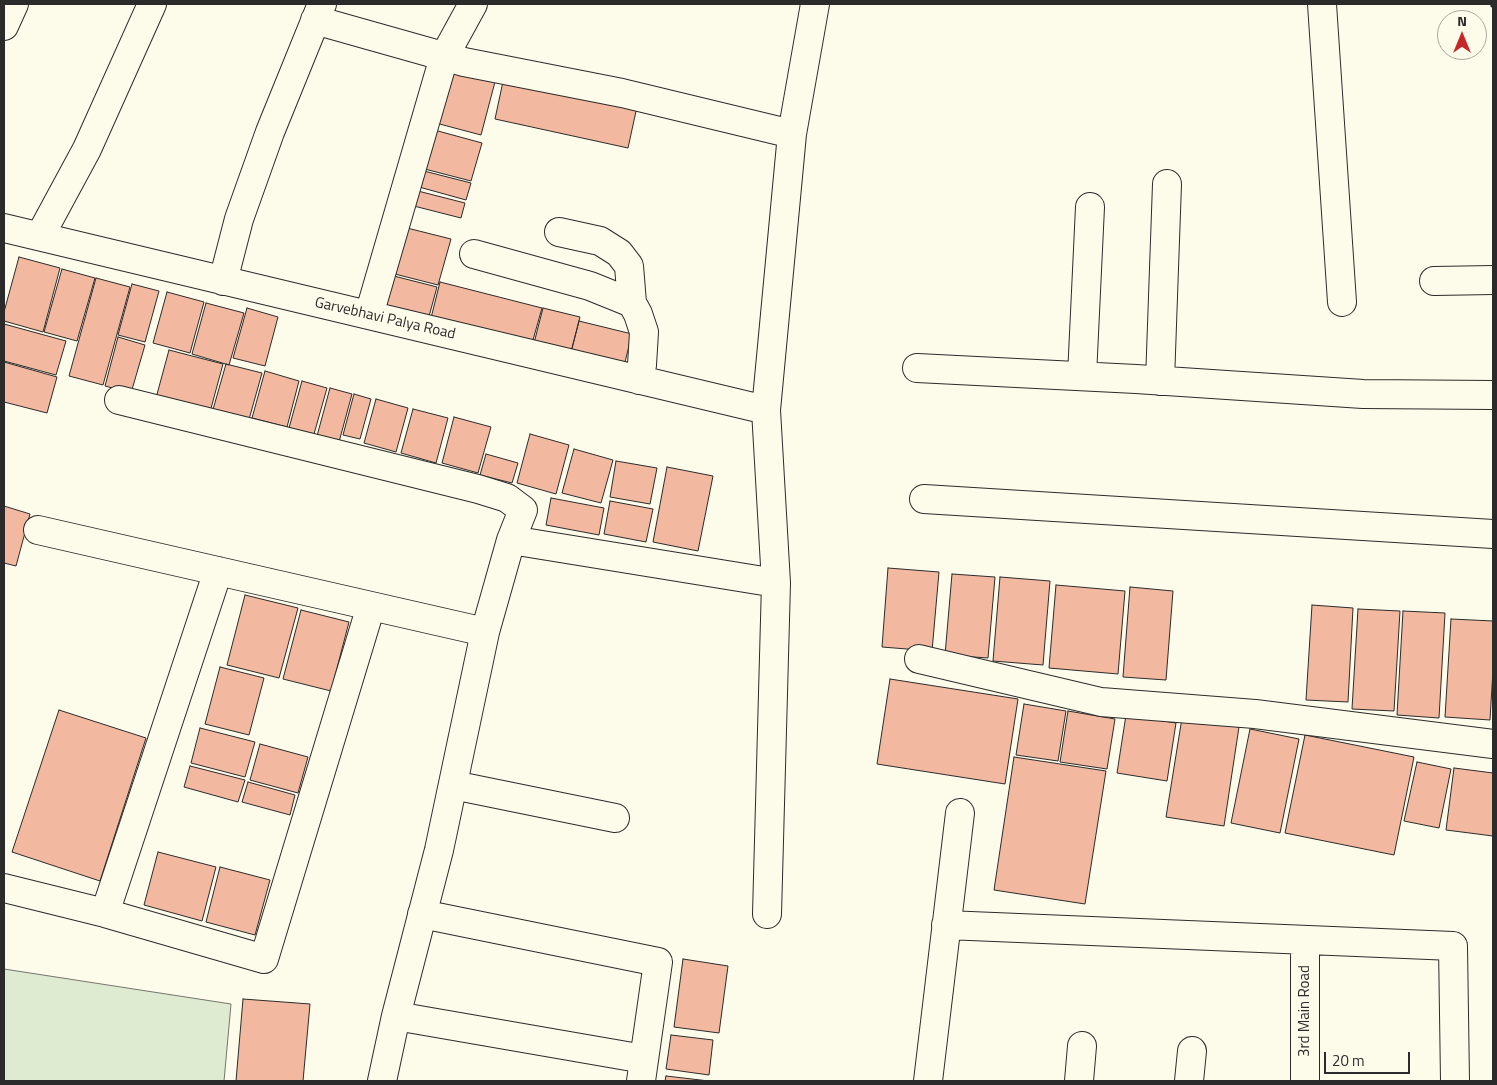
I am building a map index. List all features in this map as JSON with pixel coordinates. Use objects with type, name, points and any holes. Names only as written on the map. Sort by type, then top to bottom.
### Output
[{"type":"street","points":[[4,26],[14,4]]},
{"type":"street","points":[[40,236],[87,149],[152,4]]},
{"type":"street","points":[[369,315],[444,57],[473,4]]},
{"type":"street","points":[[767,914],[776,582],[766,410],[792,134],[815,4]]},
{"type":"street","points":[[1322,4],[1342,302]]},
{"type":"street","points":[[223,280],[239,219],[270,132],[318,12],[444,57],[622,93],[792,134]]},
{"type":"street","points":[[1160,381],[1167,184]]},
{"type":"street","points":[[1082,376],[1090,207]]},
{"type":"street","name":"Garvebhavi Palya Road","points":[[5,231],[40,236],[766,410]]},
{"type":"street","points":[[559,232],[600,241],[619,253],[629,266],[632,303],[644,332],[639,380]]},
{"type":"street","points":[[474,254],[590,286],[632,303]]},
{"type":"street","points":[[1434,282],[1493,280]]},
{"type":"street","points":[[918,368],[1082,376],[1364,394],[1493,395]]},
{"type":"street","points":[[119,400],[478,489],[507,498],[523,510],[511,540],[485,632],[439,850],[396,1016],[382,1081]]},
{"type":"street","points":[[924,499],[1493,534]]},
{"type":"street","points":[[38,530],[485,632]]},
{"type":"street","points":[[511,540],[776,582]]},
{"type":"street","points":[[104,913],[218,571]]},
{"type":"street","points":[[4,888],[104,913],[264,959],[372,606]]},
{"type":"street","points":[[919,659],[1101,702],[1255,714],[1493,744]]},
{"type":"street","points":[[453,785],[615,818]]},
{"type":"street","points":[[928,1081],[960,813]]},
{"type":"street","points":[[396,1016],[642,1070],[658,962],[422,914]]},
{"type":"street","points":[[946,925],[1453,946],[1455,1081]]},
{"type":"street","name":"3rd Main Road","points":[[1305,940],[1305,1081]]},
{"type":"street","points":[[1078,1081],[1082,1046]]},
{"type":"street","points":[[1189,1081],[1192,1051]]},
{"type":"green space","points":[[4,969],[231,1004],[224,1081],[4,1081]]},
{"type":"building","points":[[447,64],[496,78],[481,135],[432,122]]},
{"type":"building","points":[[505,72],[638,102],[628,148],[495,119]]},
{"type":"building","points":[[427,128],[482,143],[471,181],[417,167]]},
{"type":"building","points":[[416,169],[471,183],[466,200],[412,185]]},
{"type":"building","points":[[410,189],[465,203],[461,218],[406,204]]},
{"type":"building","points":[[399,226],[451,239],[438,285],[387,272]]},
{"type":"building","points":[[19,257],[60,268],[43,332],[4,321],[4,312]]},
{"type":"building","points":[[62,269],[95,278],[77,341],[44,332]]},
{"type":"building","points":[[386,274],[437,287],[428,320],[378,307]]},
{"type":"building","points":[[96,278],[130,287],[103,385],[69,376]]},
{"type":"building","points":[[440,282],[542,308],[531,347],[430,322]]},
{"type":"building","points":[[132,284],[159,291],[145,342],[118,335]]},
{"type":"building","points":[[167,292],[204,302],[190,353],[153,343]]},
{"type":"building","points":[[206,303],[244,313],[229,365],[192,354]]},
{"type":"building","points":[[247,308],[278,317],[265,366],[233,358]]},
{"type":"building","points":[[543,308],[580,317],[570,356],[533,347]]},
{"type":"building","points":[[579,321],[632,334],[623,370],[570,356]]},
{"type":"building","points":[[4,324],[66,341],[56,375],[4,361]]},
{"type":"building","points":[[118,337],[145,345],[131,393],[105,386]]},
{"type":"building","points":[[169,350],[223,364],[210,412],[156,398]]},
{"type":"building","points":[[4,362],[57,377],[47,413],[4,402]]},
{"type":"building","points":[[226,364],[262,373],[248,423],[212,413]]},
{"type":"building","points":[[265,371],[299,381],[287,427],[252,418]]},
{"type":"building","points":[[302,381],[327,388],[314,434],[289,428]]},
{"type":"building","points":[[330,388],[352,394],[339,442],[317,436]]},
{"type":"building","points":[[354,394],[371,399],[360,439],[343,435]]},
{"type":"building","points":[[376,399],[408,408],[396,452],[364,443]]},
{"type":"building","points":[[413,409],[448,418],[436,463],[401,453]]},
{"type":"building","points":[[454,417],[491,427],[478,473],[442,463]]},
{"type":"building","points":[[530,434],[569,445],[556,494],[517,483]]},
{"type":"building","points":[[574,449],[613,460],[601,503],[562,493]]},
{"type":"building","points":[[486,454],[518,463],[512,483],[480,475]]},
{"type":"building","points":[[616,461],[657,468],[650,504],[610,497]]},
{"type":"building","points":[[667,467],[713,476],[698,551],[653,542]]},
{"type":"building","points":[[551,498],[604,508],[599,535],[546,525]]},
{"type":"building","points":[[610,501],[653,509],[646,542],[604,534]]},
{"type":"building","points":[[4,506],[30,514],[16,566],[4,563]]},
{"type":"building","points":[[888,568],[939,572],[932,651],[882,647]]},
{"type":"building","points":[[952,574],[995,577],[988,658],[945,655]]},
{"type":"building","points":[[1000,577],[1050,581],[1043,665],[993,661]]},
{"type":"building","points":[[1056,585],[1125,591],[1118,674],[1049,668]]},
{"type":"building","points":[[1130,587],[1173,591],[1166,680],[1123,677]]},
{"type":"building","points":[[245,595],[298,608],[279,678],[227,665]]},
{"type":"building","points":[[1312,605],[1353,608],[1348,702],[1306,700]]},
{"type":"building","points":[[1358,609],[1400,611],[1394,711],[1352,709]]},
{"type":"building","points":[[301,610],[349,622],[331,691],[283,679]]},
{"type":"building","points":[[1403,611],[1445,613],[1439,718],[1397,715]]},
{"type":"building","points":[[1451,619],[1493,621],[1490,720],[1445,717]]},
{"type":"building","points":[[220,667],[264,678],[249,735],[205,724]]},
{"type":"building","points":[[890,679],[1018,699],[1005,784],[877,764]]},
{"type":"building","points":[[1024,704],[1066,711],[1058,761],[1016,755]]},
{"type":"building","points":[[59,710],[146,738],[100,881],[12,852]]},
{"type":"building","points":[[1068,711],[1115,719],[1107,769],[1060,762]]},
{"type":"building","points":[[1126,715],[1176,723],[1167,781],[1117,773]]},
{"type":"building","points":[[1182,718],[1239,727],[1224,826],[1166,817]]},
{"type":"building","points":[[200,728],[255,742],[245,777],[191,763]]},
{"type":"building","points":[[1250,729],[1299,739],[1280,833],[1231,823]]},
{"type":"building","points":[[1305,735],[1414,757],[1394,855],[1285,833]]},
{"type":"building","points":[[260,744],[308,757],[298,793],[250,780]]},
{"type":"building","points":[[1014,757],[1106,771],[1085,904],[994,890]]},
{"type":"building","points":[[1417,762],[1451,769],[1439,828],[1404,821]]},
{"type":"building","points":[[190,766],[245,780],[238,802],[184,787]]},
{"type":"building","points":[[1454,768],[1493,773],[1493,836],[1446,830]]},
{"type":"building","points":[[248,782],[295,795],[290,815],[242,802]]},
{"type":"building","points":[[158,852],[216,867],[202,921],[144,905]]},
{"type":"building","points":[[220,867],[270,880],[255,935],[206,922]]},
{"type":"building","points":[[683,959],[728,966],[719,1033],[674,1027]]},
{"type":"building","points":[[243,999],[310,1004],[303,1081],[236,1081]]},
{"type":"building","points":[[671,1035],[713,1040],[709,1075],[666,1069]]},
{"type":"building","points":[[666,1076],[709,1081],[665,1081]]}]
